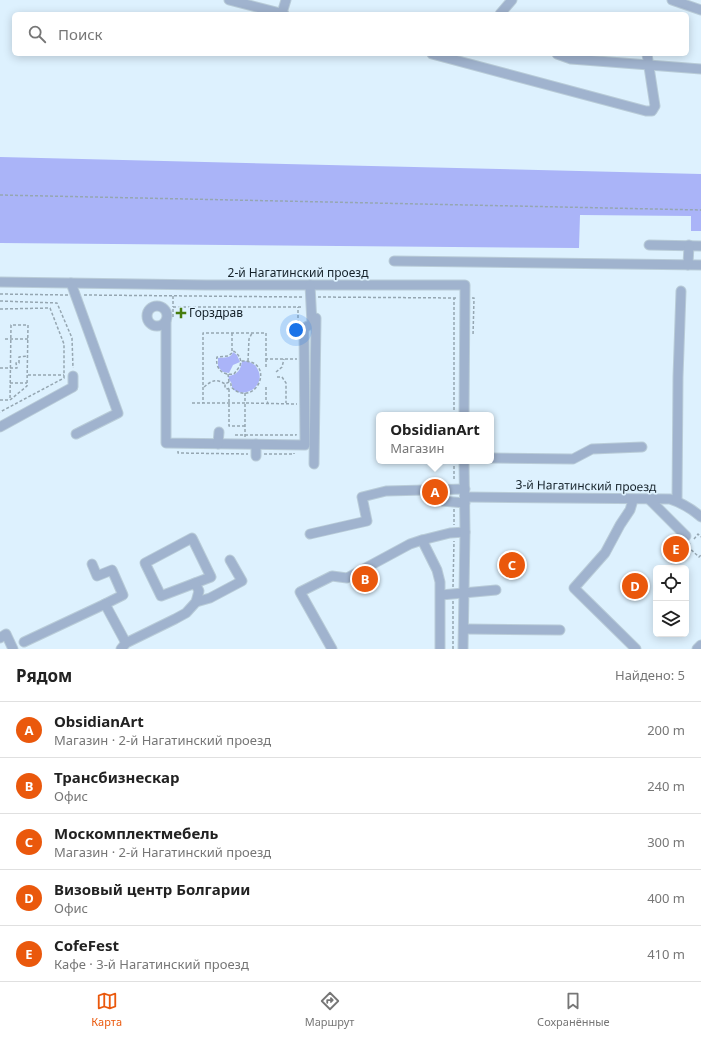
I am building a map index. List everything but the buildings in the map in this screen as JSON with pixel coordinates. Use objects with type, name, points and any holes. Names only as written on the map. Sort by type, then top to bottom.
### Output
[{"type":"street","points":[[229,0],[274,12]]},
{"type":"street","points":[[283,12],[286,0]]},
{"type":"street","points":[[502,12],[512,0]]},
{"type":"street","points":[[672,0],[701,10]]},
{"type":"street","points":[[563,56],[571,59],[701,69]]},
{"type":"street","points":[[456,57],[646,111],[652,111],[655,106],[648,56]]},
{"type":"street","points":[[649,245],[701,246]]},
{"type":"street","points":[[688,265],[689,246]]},
{"type":"street","points":[[394,260],[701,265]]},
{"type":"street","name":"2-й Нагатинский проезд","points":[[0,282],[465,285],[464,412]]},
{"type":"street","points":[[71,283],[118,413],[76,434]]},
{"type":"street","points":[[314,285],[314,464]]},
{"type":"street","points":[[677,501],[680,291]]},
{"type":"street","points":[[166,323],[166,443],[305,445],[304,328],[312,324],[311,307],[314,297]]},
{"type":"street","points":[[0,427],[73,387],[69,375]]},
{"type":"street","points":[[218,444],[219,432]]},
{"type":"street","points":[[256,444],[256,456]]},
{"type":"street","points":[[494,458],[573,459],[592,449],[642,448]]},
{"type":"street","points":[[464,464],[464,649]]},
{"type":"street","points":[[310,534],[367,521],[362,497],[386,491],[454,489],[465,496]]},
{"type":"street","points":[[442,501],[454,502],[465,496]]},
{"type":"street","name":"3-й Нагатинский проезд","points":[[465,496],[670,500],[677,501],[693,510],[701,517]]},
{"type":"street","points":[[649,499],[686,536]]},
{"type":"street","points":[[633,500],[630,510],[605,553],[574,588],[636,649]]},
{"type":"street","points":[[332,649],[300,592],[332,576],[347,578],[410,544],[454,532],[465,532]]},
{"type":"street","points":[[192,538],[211,577],[195,583],[161,596],[145,563],[192,538]]},
{"type":"street","points":[[422,540],[437,570],[440,582],[440,649]]},
{"type":"street","points":[[196,602],[210,598],[242,580],[230,560]]},
{"type":"street","points":[[24,642],[123,595],[112,570],[97,576],[92,564]]},
{"type":"street","points":[[105,604],[124,646],[186,613],[196,602],[199,591],[195,583]]},
{"type":"street","points":[[441,594],[496,590]]},
{"type":"street","points":[[464,629],[560,630]]},
{"type":"street","points":[[0,638],[6,634],[13,649]]},
{"type":"street","points":[[697,649],[701,645]]},
{"type":"path","points":[[0,195],[701,210]]},
{"type":"path","points":[[0,294],[474,298],[473,337]]},
{"type":"path","points":[[166,323],[173,307],[173,296]]},
{"type":"path","points":[[454,298],[454,412]]},
{"type":"path","points":[[0,301],[57,303],[72,338],[69,375]]},
{"type":"path","points":[[173,307],[311,307]]},
{"type":"path","points":[[0,309],[50,308],[64,344],[69,375]]},
{"type":"path","points":[[0,400],[10,400],[27,386],[28,325],[10,325],[10,400]]},
{"type":"path","points":[[204,403],[203,333],[266,333],[266,367]]},
{"type":"path","points":[[232,333],[232,350],[228,356],[217,357],[216,360],[218,369],[224,374],[236,372],[240,366],[241,361],[239,355],[232,350]]},
{"type":"path","points":[[248,361],[249,339],[252,333]]},
{"type":"path","points":[[5,339],[28,339]]},
{"type":"path","points":[[0,368],[17,368],[16,364],[19,363],[19,357],[28,356]]},
{"type":"path","points":[[266,359],[297,359]]},
{"type":"path","points":[[276,372],[282,367],[284,359]]},
{"type":"path","points":[[228,374],[231,387],[236,391],[245,393],[255,389],[260,383],[261,379],[261,374],[258,367],[248,361],[241,361]]},
{"type":"path","points":[[27,375],[69,375]]},
{"type":"path","points":[[0,412],[69,375]]},
{"type":"path","points":[[277,377],[282,378],[286,383],[286,403]]},
{"type":"path","points":[[203,388],[214,380],[218,380],[225,384],[225,388],[229,389]]},
{"type":"path","points":[[225,384],[229,382]]},
{"type":"path","points":[[10,383],[27,383]]},
{"type":"path","points":[[231,387],[229,389],[229,426],[245,426]]},
{"type":"path","points":[[266,387],[266,400],[268,403]]},
{"type":"path","points":[[245,393],[245,444]]},
{"type":"path","points":[[192,403],[297,403]]},
{"type":"path","points":[[232,435],[245,444],[296,435],[296,427]]},
{"type":"path","points":[[454,464],[454,489]]},
{"type":"path","points":[[453,649],[454,502]]},
{"type":"path","points":[[701,537],[698,534],[687,546],[699,557],[701,555]]},
{"type":"shaded area","points":[[0,157],[701,174],[701,231],[691,231],[691,216],[580,215],[579,248],[0,243]]},
{"type":"shaded area","points":[[233,352],[237,355],[240,362],[233,365],[229,373],[223,372],[218,367],[218,358],[229,357]]},
{"type":"shaded area","points":[[242,361],[253,364],[257,368],[260,377],[259,382],[255,387],[245,392],[235,391],[228,376],[238,372]]},
{"type":"place","name":"Горздрав","points":[[181,313]]},
{"type":"place","name":"ObsidianArt","points":[[435,492]]},
{"type":"place","name":"CofeFest","points":[[676,549]]},
{"type":"place","name":"Москомплектмебель","points":[[512,565]]},
{"type":"place","name":"Трансбизнескар","points":[[365,579]]},
{"type":"place","name":"Визовый центр Болгарии","points":[[635,586]]}]
